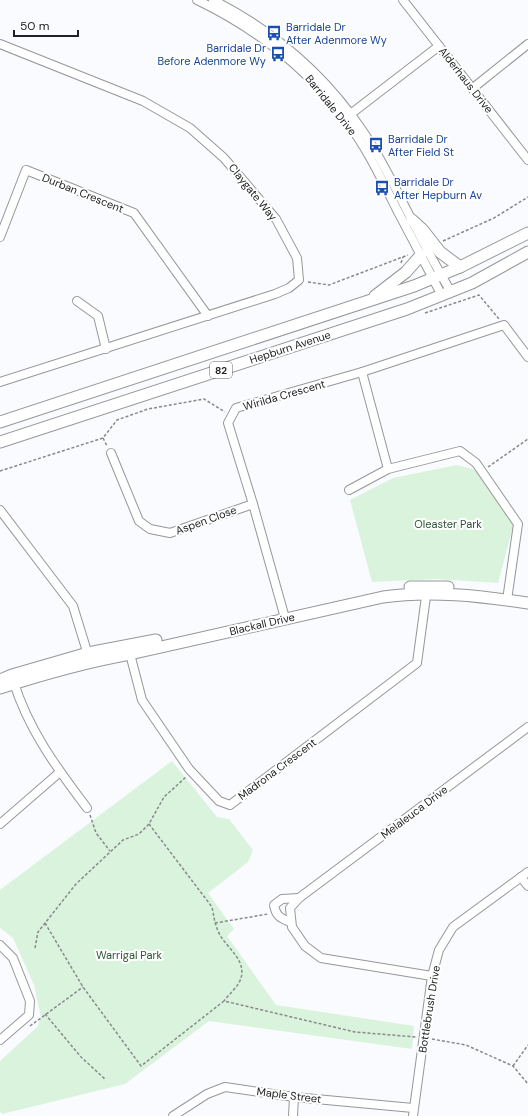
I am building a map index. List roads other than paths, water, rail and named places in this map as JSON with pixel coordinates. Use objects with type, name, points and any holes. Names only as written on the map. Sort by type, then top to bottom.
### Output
[{"type":"main road","points":[[412,220],[422,229],[440,252],[460,267]]},
{"type":"main road","name":"Hepburn Avenue","points":[[0,422],[355,307],[437,277],[460,267],[528,232]]},
{"type":"main road","name":"Hepburn Avenue","points":[[0,442],[407,309],[472,283],[528,252]]},
{"type":"main road","points":[[355,307],[392,284],[421,255]]},
{"type":"main road","name":"Blackall Drive","points":[[0,680],[13,679],[89,658],[284,615],[369,591],[426,590],[507,597],[528,596]]},
{"type":"main road","name":"Blackall Drive","points":[[507,597],[528,603]]},
{"type":"main road","name":"Blackall Drive","points":[[0,688],[13,679]]},
{"type":"street","name":"Barridale Drive","points":[[197,0],[216,3],[270,33],[298,57],[325,84],[372,146],[412,220],[446,294]]},
{"type":"street","name":"Alderhaus Drive","points":[[403,0],[528,160]]},
{"type":"street","name":"Claygate Way","points":[[0,44],[143,101],[190,128],[224,158],[276,219],[297,258],[299,280],[275,294],[208,316]]},
{"type":"street","points":[[473,88],[528,44]]},
{"type":"street","points":[[348,116],[439,46]]},
{"type":"street","name":"Barridale Drive","points":[[348,116],[421,255],[437,277]]},
{"type":"street","name":"Durban Crescent","points":[[0,237],[26,170],[134,213],[208,316]]},
{"type":"street","points":[[76,301],[98,316],[106,348]]},
{"type":"street","points":[[0,382],[208,316]]},
{"type":"street","name":"Wirilda Crescent","points":[[284,615],[253,504],[228,423],[236,408],[362,372],[504,325],[528,357]]},
{"type":"street","points":[[362,372],[388,468]]},
{"type":"street","points":[[349,490],[388,468],[460,451],[476,463],[518,524],[507,597]]},
{"type":"street","name":"Aspen Close","points":[[111,453],[139,522],[150,529],[170,533],[253,504]]},
{"type":"street","points":[[0,510],[73,606],[89,658]]},
{"type":"street","name":"Madrona Crescent","points":[[129,650],[142,700],[189,769],[219,801],[230,805],[417,663],[426,590]]},
{"type":"street","points":[[13,679],[27,719],[60,772],[87,808]]},
{"type":"street","name":"Melaleuca Drive","points":[[299,898],[282,899],[276,902],[274,906],[275,912],[280,918],[290,922],[290,908],[299,898],[528,727]]},
{"type":"street","points":[[0,824],[60,772]]},
{"type":"street","points":[[525,875],[528,886]]},
{"type":"street","name":"Bottlebrush Drive","points":[[413,1112],[425,1038],[432,976],[439,950],[453,927],[525,875]]},
{"type":"street","points":[[290,922],[305,946],[321,958],[432,976]]},
{"type":"street","points":[[0,945],[13,958],[30,1001],[29,1015],[0,1040]]},
{"type":"street","name":"Maple Street","points":[[173,1116],[207,1094],[225,1087],[413,1112]]},
{"type":"street","points":[[293,1116],[294,1097]]},
{"type":"place","name":"Barridale Dr After Adenmore Wy","points":[[274,33]]},
{"type":"place","name":"Barridale Dr Before Adenmore Wy","points":[[278,54]]},
{"type":"place","name":"Barridale Dr After Field St","points":[[376,145]]},
{"type":"place","name":"Barridale Dr After Hepburn Av","points":[[382,188]]},
{"type":"park label","name":"Oleaster Park","points":[[448,524]]},
{"type":"park label","name":"Warrigal Park","points":[[129,955]]}]
